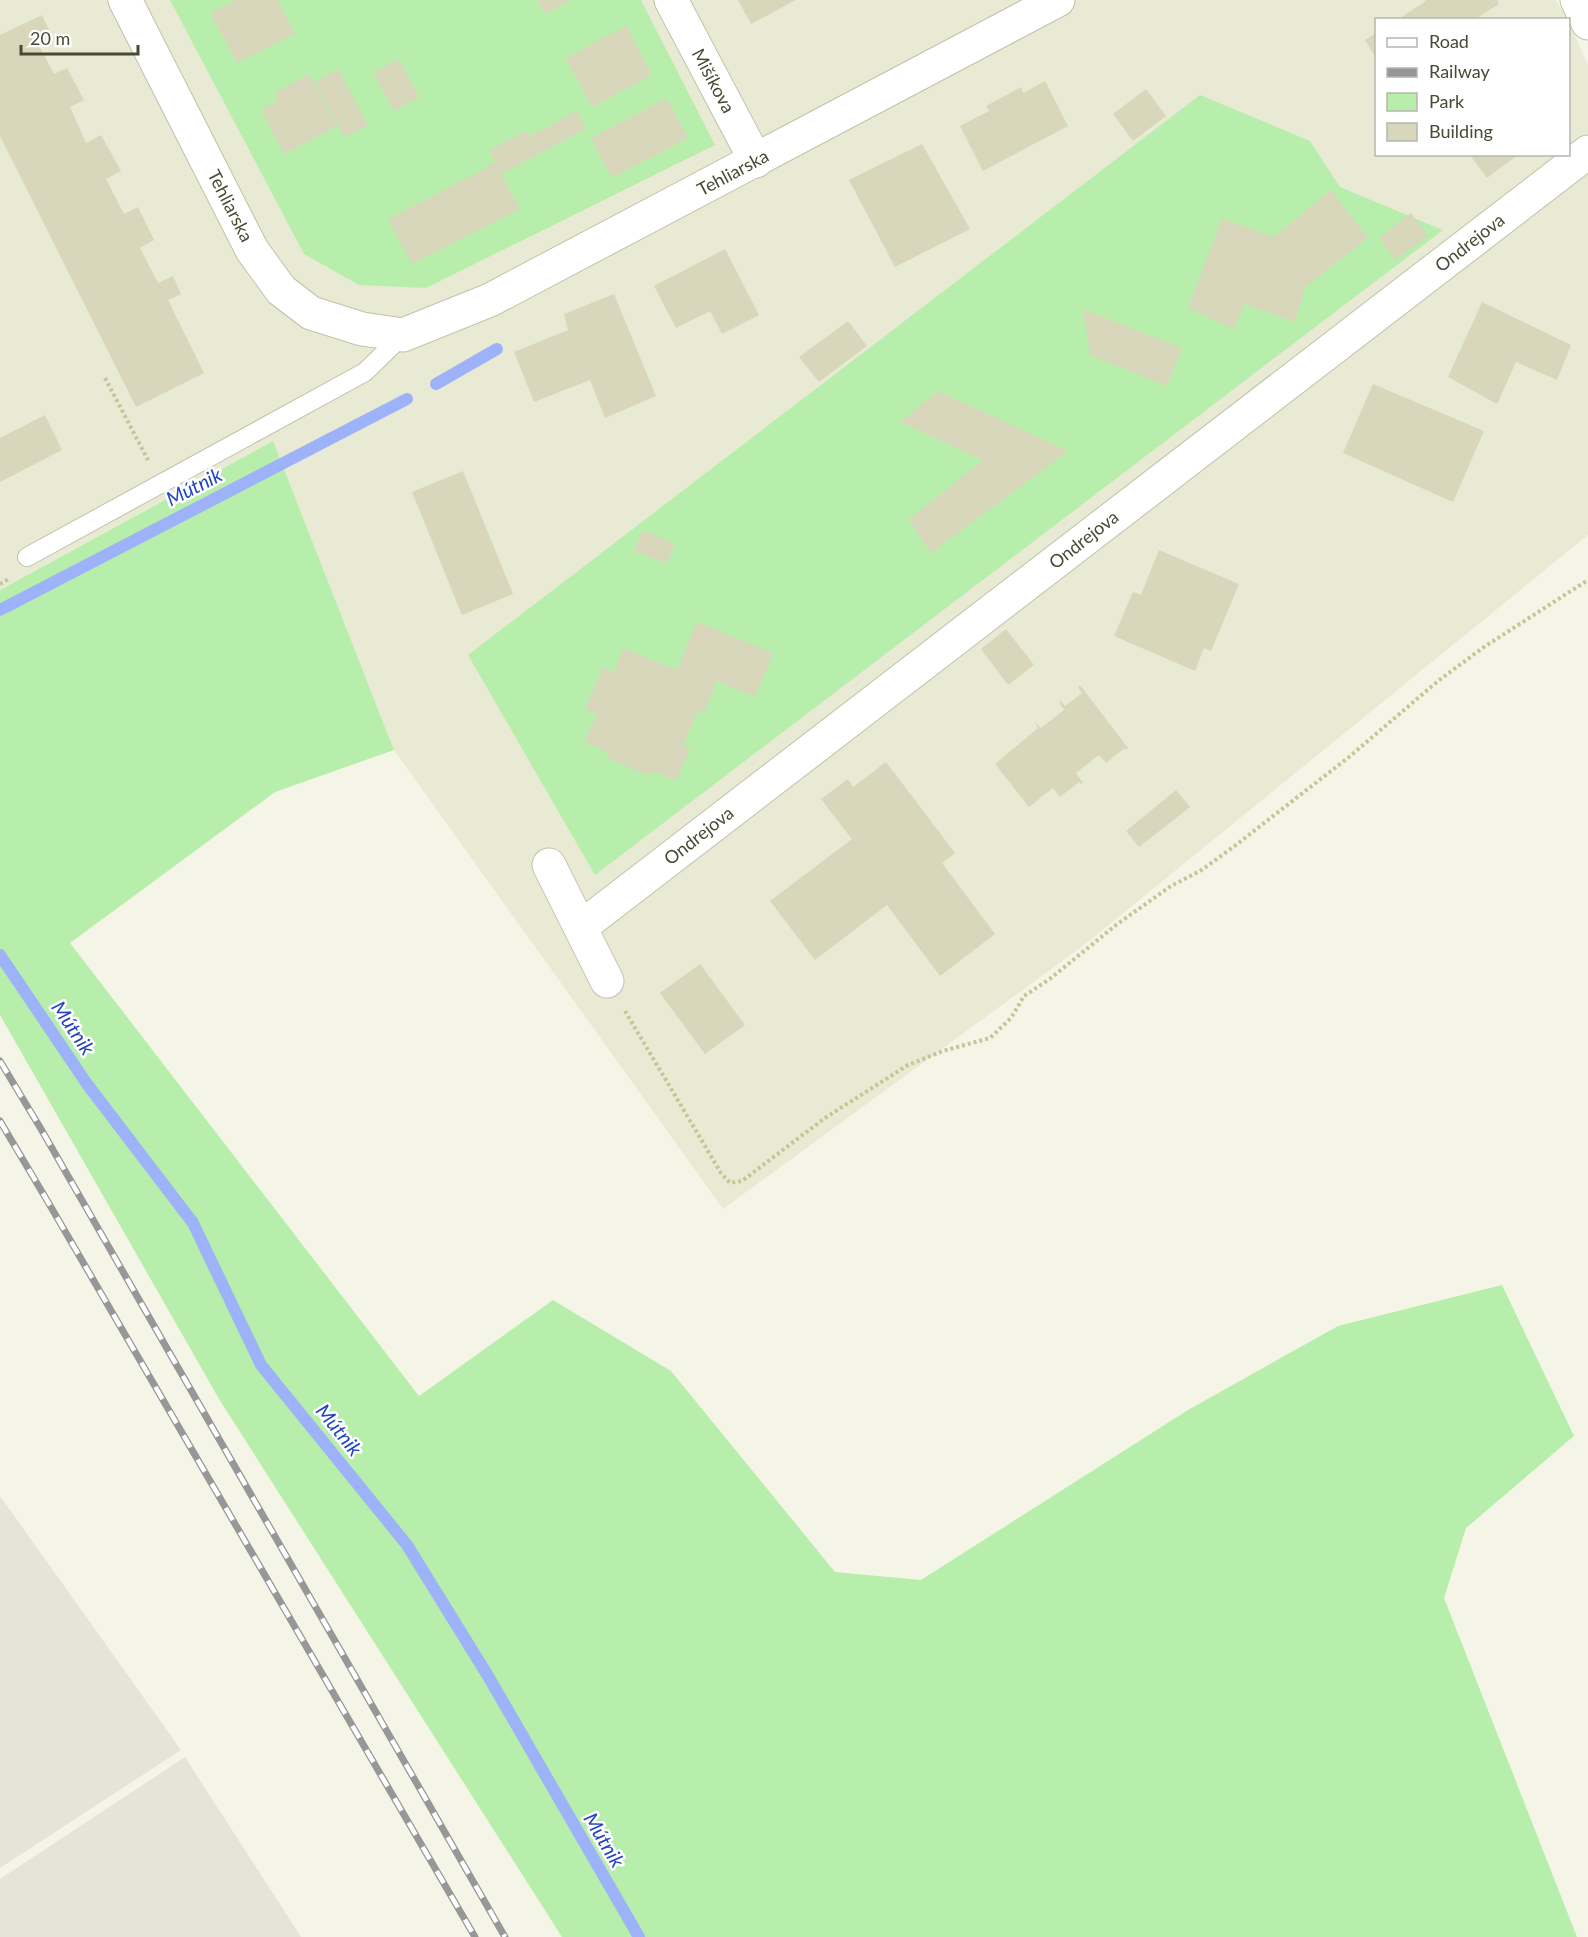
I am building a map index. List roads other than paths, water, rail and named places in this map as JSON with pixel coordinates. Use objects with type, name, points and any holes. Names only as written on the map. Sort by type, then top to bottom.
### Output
[{"type":"street","name":"Tehliarska","points":[[125,0],[252,250],[281,290],[311,313],[362,329],[403,336],[490,300],[1058,0]]},
{"type":"street","name":"Mišíkova","points":[[671,0],[756,161]]},
{"type":"street","points":[[1577,0],[1588,23]]},
{"type":"street","name":"Ondrejova","points":[[581,927],[1588,152]]},
{"type":"street","points":[[549,865],[607,981]]},
{"type":"lane","name":"Tehliarska","points":[[27,557],[365,372],[403,336]]},
{"type":"waterway","name":"Mútnik","points":[[436,384],[497,349]]},
{"type":"waterway","name":"Mútnik","points":[[0,610],[407,399]]},
{"type":"waterway","name":"Mútnik","points":[[0,955],[87,1084],[193,1223],[261,1365],[407,1545],[488,1676],[639,1937]]},
{"type":"railway","points":[[0,1061],[505,1937]]},
{"type":"railway","points":[[0,1121],[475,1937]]}]
